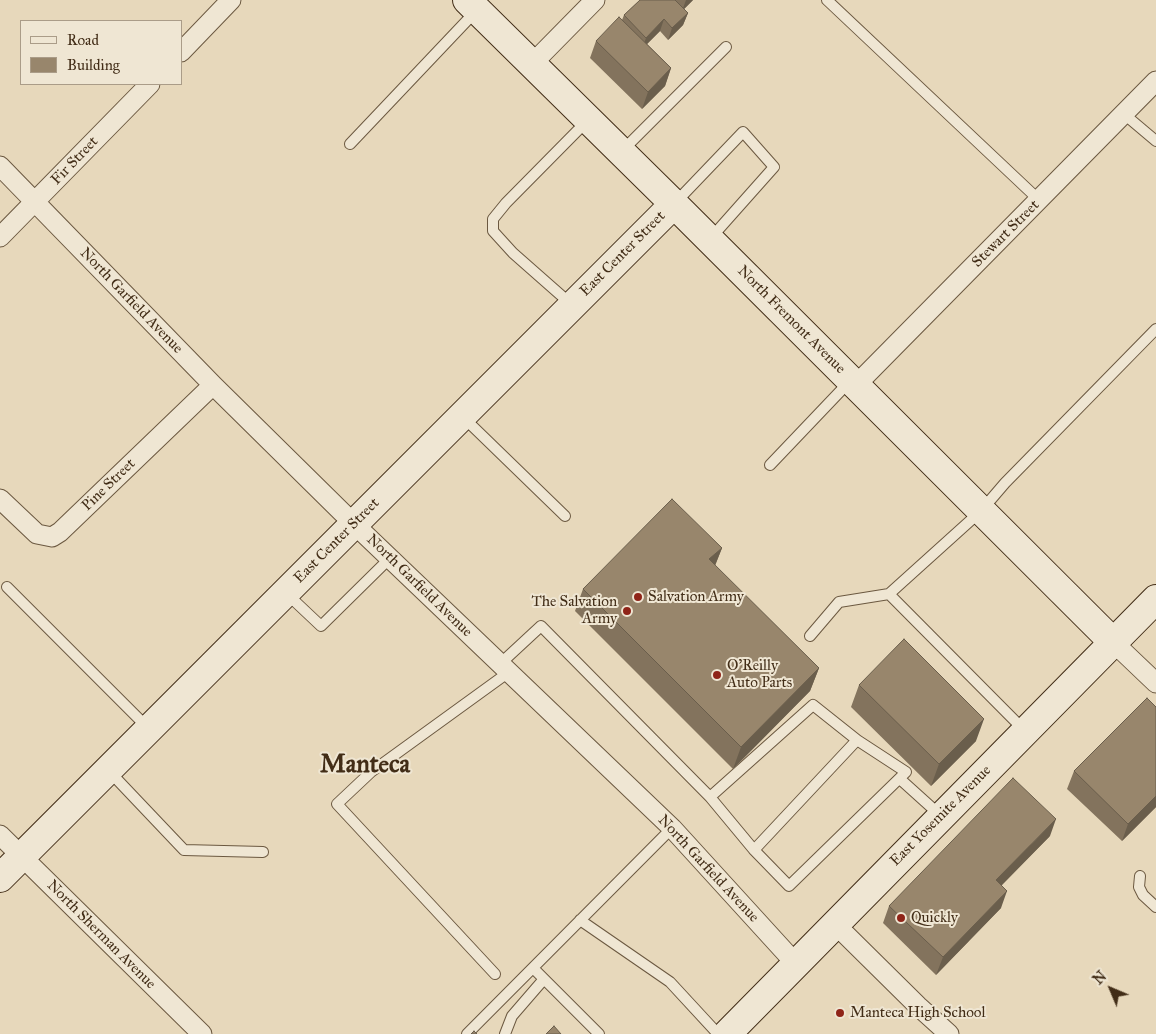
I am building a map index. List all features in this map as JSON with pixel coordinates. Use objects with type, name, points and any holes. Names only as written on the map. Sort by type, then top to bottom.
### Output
[{"type":"street","points":[[182,51],[231,0]]},
{"type":"street","points":[[532,64],[595,0]]},
{"type":"street","name":"North Fremont Avenue","points":[[472,5],[589,119],[1113,642]]},
{"type":"street","name":"Stewart Street","points":[[853,383],[1040,200],[1156,81]]},
{"type":"street","name":"Fir Street","points":[[0,237],[149,85]]},
{"type":"street","name":"North Garfield Avenue","points":[[0,166],[213,385],[354,524],[672,828],[796,964]]},
{"type":"street","name":"East Center Street","points":[[0,878],[674,204]]},
{"type":"street","name":"Pine Street","points":[[0,499],[38,534],[52,537],[60,532],[213,385]]},
{"type":"street","name":"East Yosemite Avenue","points":[[727,1034],[1156,599]]},
{"type":"street","points":[[1113,642],[1156,683]]},
{"type":"street","name":"North Sherman Avenue","points":[[0,835],[202,1034]]},
{"type":"street","points":[[835,924],[949,1034]]},
{"type":"lane","points":[[827,0],[1040,200]]},
{"type":"lane","points":[[350,144],[472,5]]},
{"type":"lane","points":[[622,152],[726,47]]},
{"type":"lane","points":[[1124,114],[1156,141]]},
{"type":"lane","points":[[572,305],[513,254],[493,231],[494,219],[506,203],[589,119]]},
{"type":"lane","points":[[674,204],[743,132],[774,167],[710,240]]},
{"type":"lane","points":[[810,636],[839,602],[889,594],[981,511],[1005,483],[1156,330]]},
{"type":"lane","points":[[770,465],[853,383]]},
{"type":"lane","points":[[462,416],[565,516]]},
{"type":"lane","points":[[286,593],[321,626],[390,558]]},
{"type":"lane","points":[[7,587],[149,729]]},
{"type":"lane","points":[[889,594],[1026,732]]},
{"type":"lane","points":[[495,974],[337,804],[371,772],[504,668],[541,626],[710,797],[754,850],[789,886],[906,772],[857,740],[813,705],[710,797]]},
{"type":"lane","points":[[754,850],[857,740]]},
{"type":"lane","points":[[108,770],[184,850],[263,852]]},
{"type":"lane","points":[[900,778],[942,816]]},
{"type":"lane","points":[[467,1034],[672,828]]},
{"type":"lane","points":[[1140,876],[1139,887],[1143,895],[1156,907]]},
{"type":"lane","points":[[580,920],[670,982],[718,1034]]},
{"type":"lane","points":[[533,968],[599,1034]]},
{"type":"lane","points":[[506,1034],[512,1016],[544,980]]},
{"type":"building","points":[[640,0],[675,0],[688,13],[672,28],[664,19],[646,38],[624,15]]},
{"type":"building","points":[[619,17],[671,68],[648,92],[596,41]]},
{"type":"building","points":[[672,499],[722,548],[709,559],[819,668],[741,747],[583,589]]},
{"type":"building","points":[[904,639],[984,719],[939,764],[859,685]]},
{"type":"building","points":[[1147,698],[1156,707],[1156,796],[1128,824],[1074,771]]},
{"type":"building","points":[[1013,778],[1056,819],[996,880],[1007,891],[943,957],[889,906]]},
{"type":"building","points":[[554,1026],[561,1034],[546,1034]]},
{"type":"place","name":"Salvation Army","points":[[638,597]]},
{"type":"place","name":"The Salvation Army","points":[[627,611]]},
{"type":"place","name":"O'Reilly Auto Parts","points":[[717,675]]},
{"type":"place","name":"Quickly","points":[[901,918]]},
{"type":"place","name":"Manteca High School","points":[[840,1013]]},
{"type":"district","name":"Manteca","points":[[365,766]]}]
